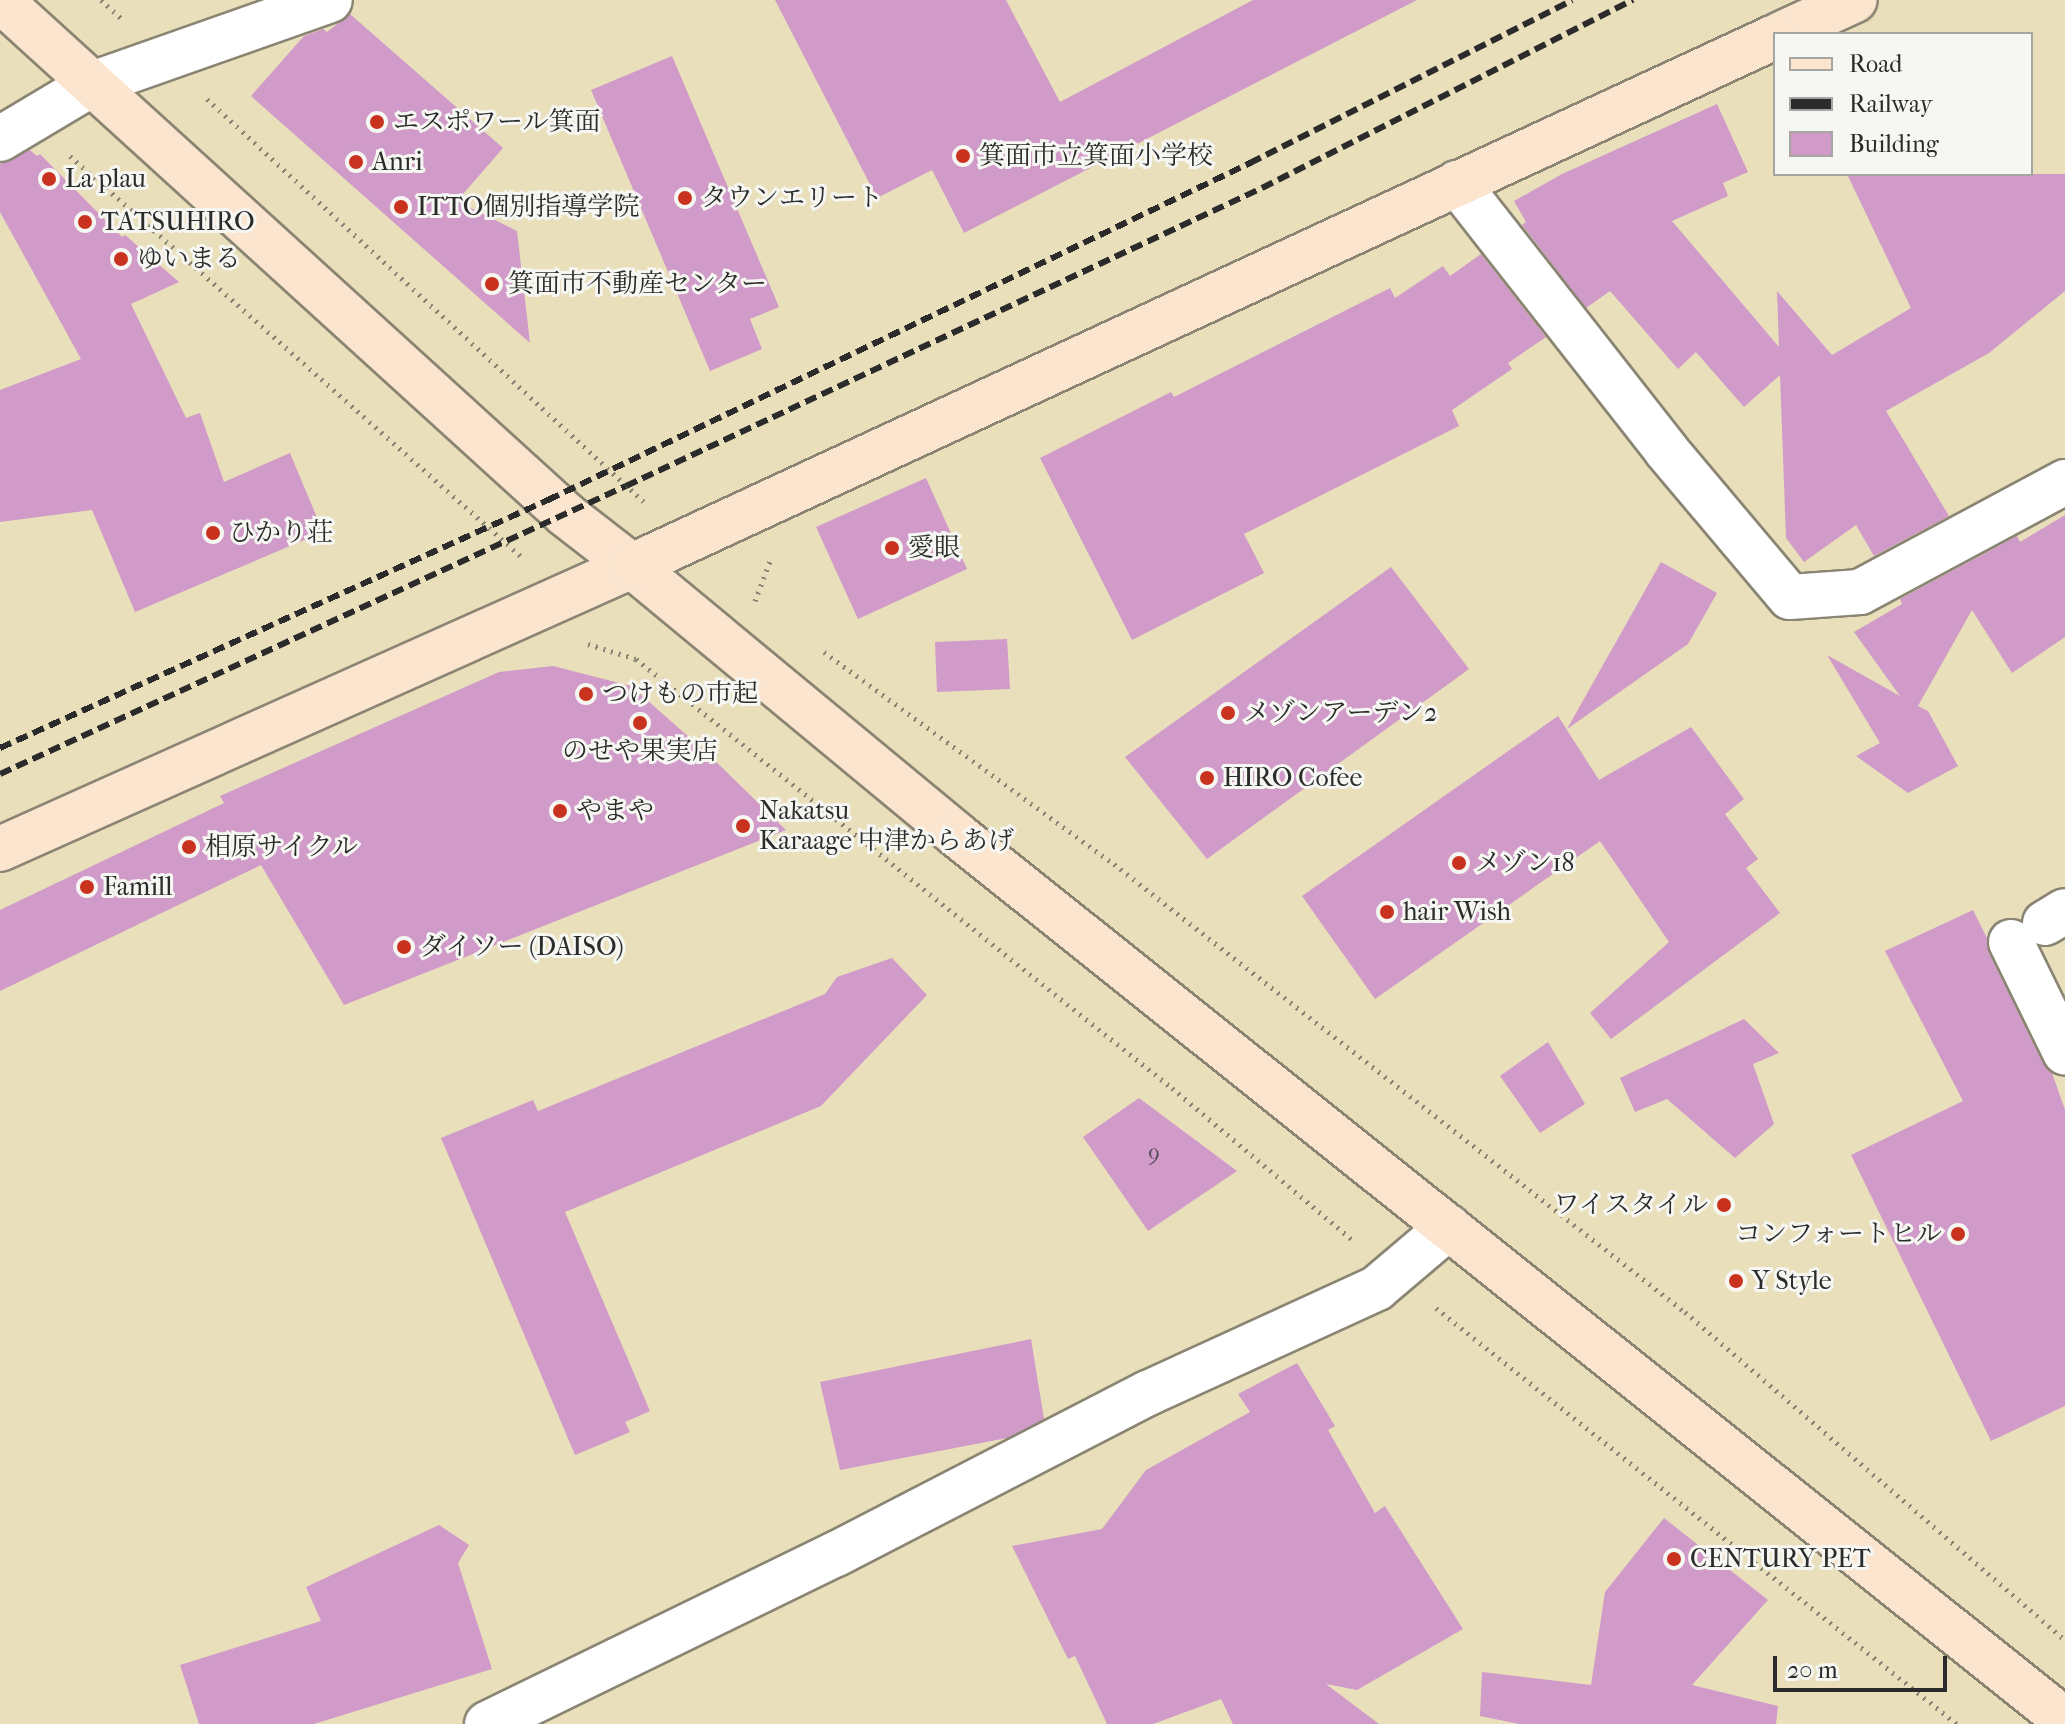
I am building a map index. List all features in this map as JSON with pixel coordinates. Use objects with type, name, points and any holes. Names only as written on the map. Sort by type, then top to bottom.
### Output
[{"type":"street","points":[[0,0],[548,500],[957,835],[2065,1720]]},
{"type":"street","points":[[15,130],[92,84],[164,59],[231,16],[330,0]]},
{"type":"street","points":[[1785,32],[1855,0]]},
{"type":"street","points":[[0,849],[632,566],[1773,38]]},
{"type":"street","points":[[1457,183],[1666,450],[1790,597],[1860,592],[2065,482]]},
{"type":"street","points":[[2040,925],[2065,1052]]},
{"type":"street","points":[[487,1724],[836,1554],[1148,1393],[1377,1288],[1449,1227]]},
{"type":"path","points":[[101,0],[654,511]]},
{"type":"path","points":[[15,130],[507,542],[531,567]]},
{"type":"path","points":[[768,610],[755,601],[772,556]]},
{"type":"path","points":[[574,640],[636,659],[1172,1088],[1394,1274],[1957,1724]]},
{"type":"path","points":[[819,648],[1114,864],[1685,1312],[2065,1640]]},
{"type":"building","points":[[775,0],[1006,0],[1060,102],[1253,0],[1417,0],[964,233],[932,170],[877,198]]},
{"type":"building","name":"エスポワール箕面","points":[[350,14],[503,148],[457,201],[517,231],[530,343],[251,96],[304,36],[323,29],[327,32]]},
{"type":"building","name":"タウンエリート","points":[[672,56],[779,307],[750,319],[762,349],[710,371],[591,90]]},
{"type":"building","points":[[1717,104],[1748,172],[1723,183],[1728,196],[1672,221],[1779,347],[1777,291],[1832,355],[1911,308],[1848,176],[2065,174],[2065,291],[1989,353],[1886,411],[1949,516],[1874,556],[1856,525],[1804,562],[1786,538],[1780,375],[1744,407],[1696,352],[1678,369],[1610,291],[1586,308],[1522,225],[1526,222],[1514,201],[1562,174]]},
{"type":"building","points":[[30,150],[37,156],[40,154],[122,237],[125,235],[179,282],[131,304],[186,418],[200,413],[224,482],[290,453],[323,532],[135,612],[92,510],[0,522],[0,390],[81,359],[0,212],[0,164]]},
{"type":"building","points":[[1481,254],[1546,337],[1508,363],[1512,369],[1452,410],[1459,426],[1244,534],[1264,573],[1132,640],[1040,458],[1171,392],[1174,397],[1390,288],[1395,298],[1443,266],[1450,276]]},
{"type":"building","name":"愛眼","points":[[926,478],[967,569],[858,619],[816,527]]},
{"type":"building","points":[[2065,515],[2065,637],[2012,673],[1972,610],[1918,706],[1928,711],[1958,766],[1908,793],[1856,756],[1880,743],[1827,655],[1900,696],[1854,632],[1902,604],[1900,599],[2017,536],[2020,542]]},
{"type":"building","points":[[1661,562],[1717,593],[1688,644],[1567,729]]},
{"type":"building","name":"メゾンアーデン2","points":[[1391,567],[1469,669],[1207,859],[1125,757]]},
{"type":"building","points":[[1007,639],[1010,689],[937,692],[935,642]]},
{"type":"building","points":[[553,666],[631,686],[706,752],[786,830],[344,1005],[261,865],[0,991],[0,910],[224,803],[220,796],[499,672]]},
{"type":"building","points":[[1558,716],[1599,780],[1691,727],[1744,799],[1725,814],[1758,859],[1746,868],[1780,913],[1611,1039],[1590,1013],[1669,942],[1600,841],[1375,999],[1302,896]]},
{"type":"building","points":[[1973,910],[1987,938],[1989,953],[2043,1063],[2052,1073],[2065,1110],[2065,1406],[1991,1441],[1851,1155],[1963,1101],[1885,951]]},
{"type":"building","points":[[892,958],[927,995],[821,1106],[565,1212],[650,1411],[625,1422],[630,1432],[575,1455],[441,1138],[533,1100],[538,1111],[825,994],[837,977]]},
{"type":"building","points":[[1744,1019],[1779,1053],[1753,1064],[1774,1124],[1735,1158],[1667,1099],[1635,1112],[1620,1078]]},
{"type":"building","points":[[1548,1042],[1585,1104],[1540,1133],[1500,1076]]},
{"type":"building","points":[[1139,1098],[1237,1171],[1148,1231],[1083,1137]]},
{"type":"building","points":[[1031,1339],[1044,1419],[1007,1438],[840,1470],[820,1382]]},
{"type":"building","points":[[1297,1363],[1335,1426],[1328,1430],[1375,1513],[1385,1506],[1463,1629],[1357,1690],[1326,1684],[1379,1724],[1233,1724],[1221,1699],[1153,1724],[1107,1724],[1075,1656],[1068,1659],[1012,1546],[1102,1529],[1146,1470],[1250,1412],[1238,1394]]},
{"type":"building","points":[[1664,1518],[1768,1600],[1692,1685],[1778,1706],[1776,1724],[1519,1724],[1480,1716],[1482,1672],[1591,1685],[1605,1592]]},
{"type":"building","points":[[439,1525],[469,1545],[458,1563],[492,1669],[314,1724],[199,1724],[180,1665],[321,1621],[306,1587]]},
{"type":"railway","points":[[0,748],[548,500],[1250,163],[1572,0]]},
{"type":"railway","points":[[0,774],[626,486],[1262,188],[1633,0]]},
{"type":"place","name":"エスポワール箕面","points":[[377,122]]},
{"type":"place","name":"箕面市立箕面小学校","points":[[963,156]]},
{"type":"place","name":"Anri","points":[[356,162]]},
{"type":"place","name":"La plau","points":[[49,179]]},
{"type":"place","name":"タウンエリート","points":[[685,198]]},
{"type":"place","name":"ITTO個別指導学院","points":[[401,207]]},
{"type":"place","name":"TATSUHIRO","points":[[85,222]]},
{"type":"place","name":"ゆいまる","points":[[121,259]]},
{"type":"place","name":"箕面市不動産センター","points":[[492,284]]},
{"type":"place","name":"ひかり荘","points":[[213,533]]},
{"type":"place","name":"愛眼","points":[[892,548]]},
{"type":"place","name":"つけもの市起","points":[[586,694]]},
{"type":"place","name":"メゾンアーデン2","points":[[1228,713]]},
{"type":"place","name":"のせや果実店","points":[[640,723]]},
{"type":"place","name":"HIRO Cofee","points":[[1207,778]]},
{"type":"place","name":"やまや","points":[[560,811]]},
{"type":"place","name":"Nakatsu Karaage 中津からあげ","points":[[743,826]]},
{"type":"place","name":"相原サイクル","points":[[189,847]]},
{"type":"place","name":"メゾン18","points":[[1459,863]]},
{"type":"place","name":"Famill","points":[[87,887]]},
{"type":"place","name":"hair Wish","points":[[1387,912]]},
{"type":"place","name":"ダイソー (DAISO)","points":[[404,947]]},
{"type":"place","name":"ワイスタイル","points":[[1724,1205]]},
{"type":"place","name":"コンフォートヒル","points":[[1958,1234]]},
{"type":"place","name":"Y Style","points":[[1736,1281]]},
{"type":"place","name":"CENTURY PET","points":[[1674,1559]]}]
